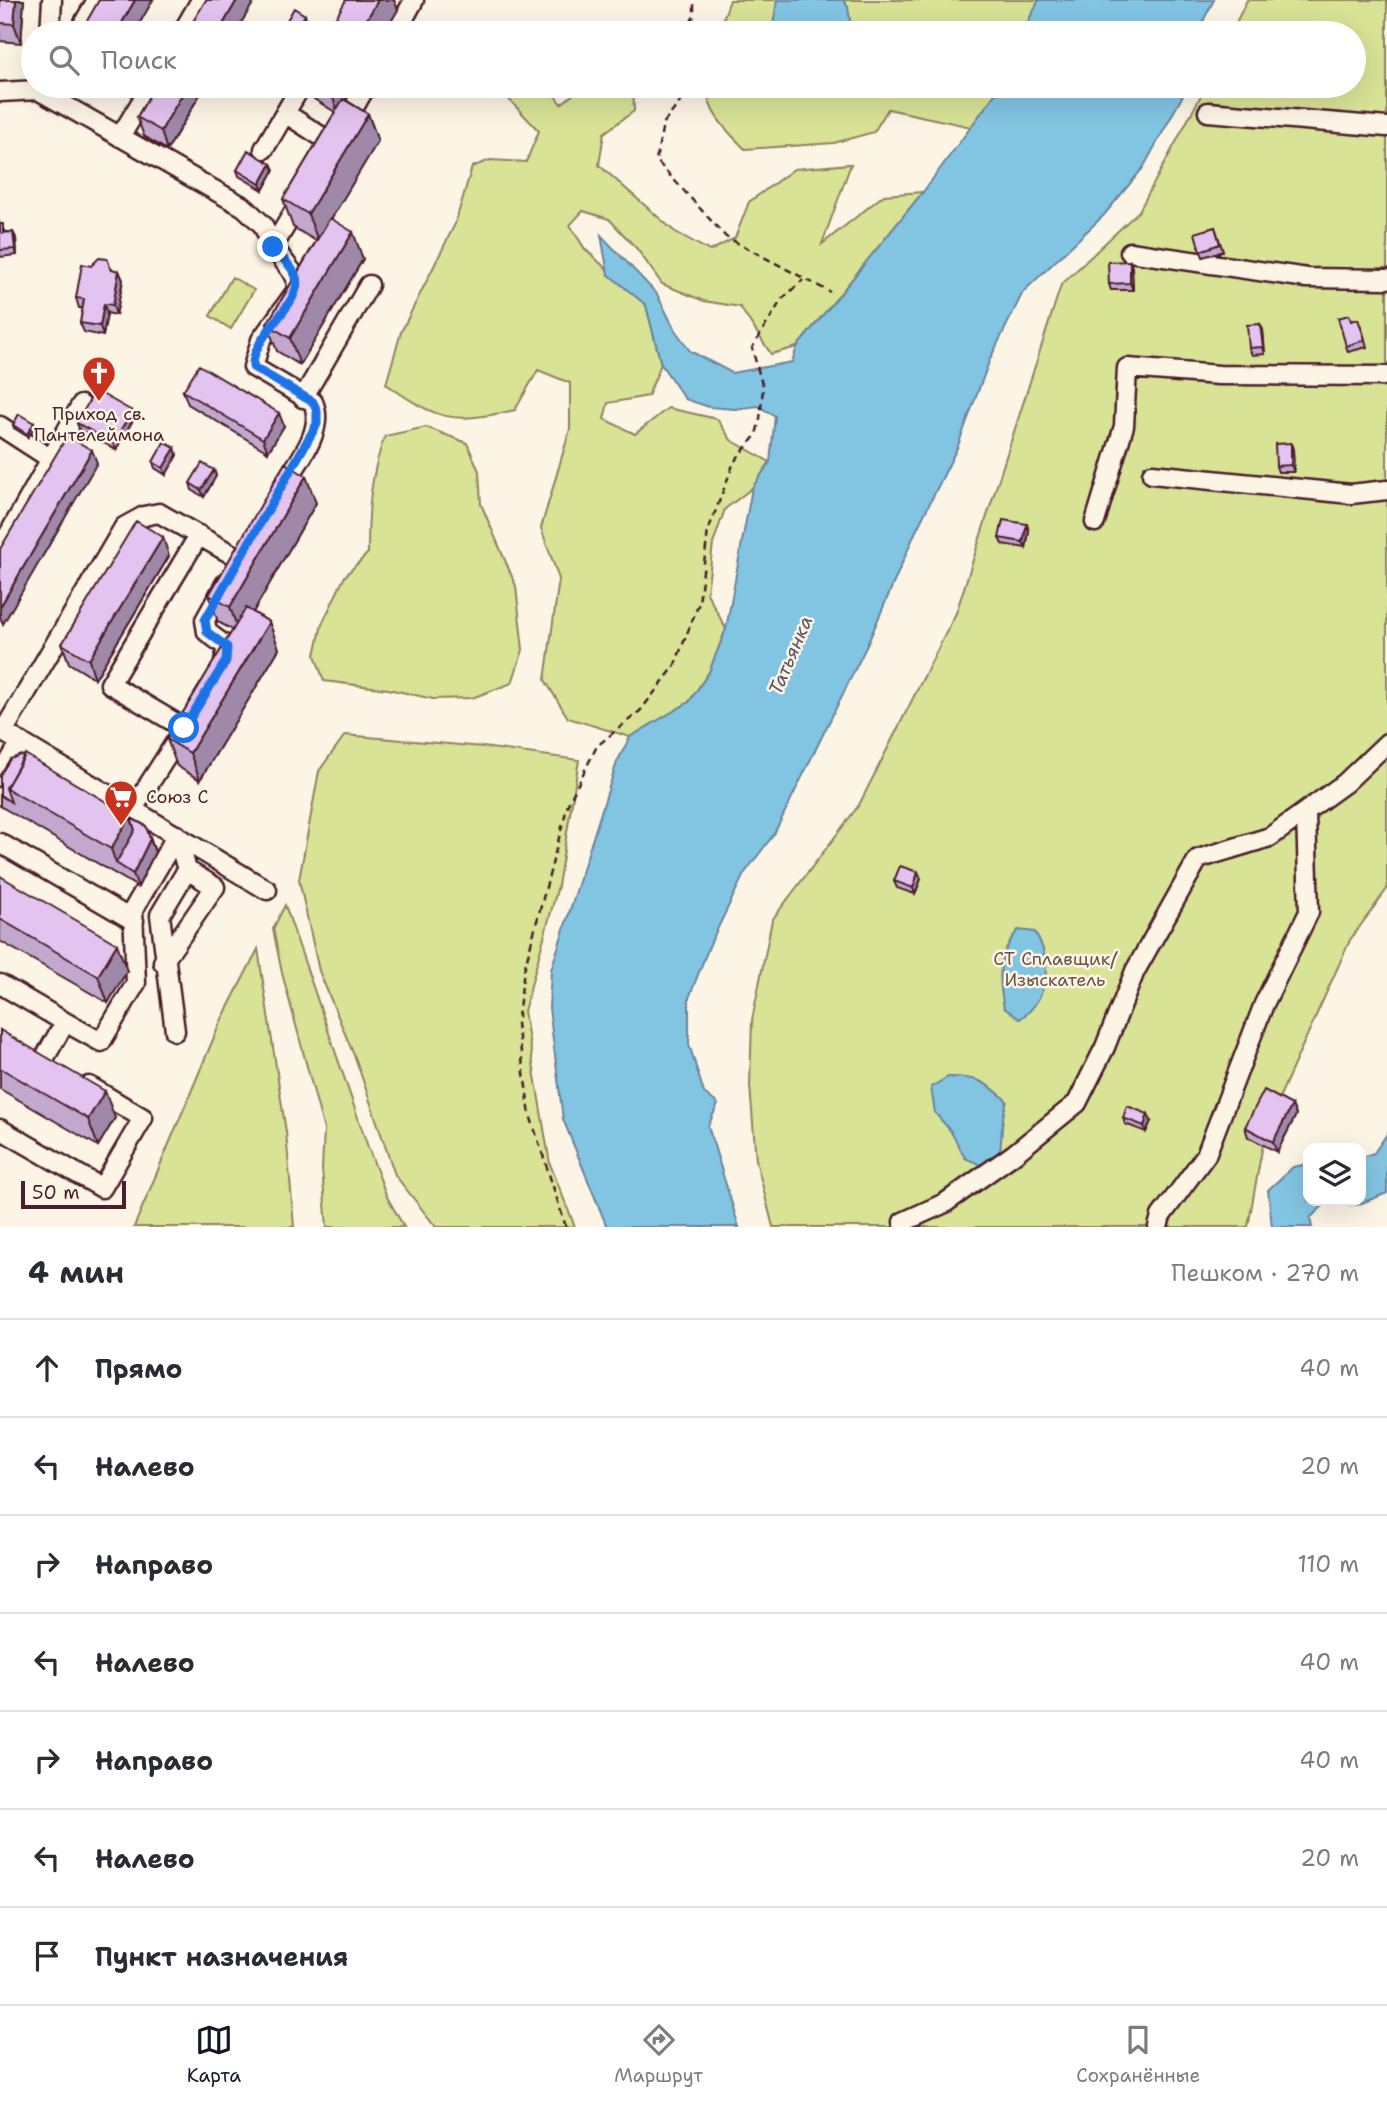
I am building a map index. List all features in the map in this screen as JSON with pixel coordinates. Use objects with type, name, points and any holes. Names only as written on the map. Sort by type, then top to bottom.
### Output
[{"type":"street","points":[[51,21],[52,0]]},
{"type":"street","points":[[85,21],[97,0]]},
{"type":"street","points":[[189,21],[201,0]]},
{"type":"street","points":[[400,21],[407,2]]},
{"type":"street","points":[[0,92],[21,89]]},
{"type":"street","points":[[60,98],[121,137],[244,207],[263,225],[273,247],[296,277],[296,290],[261,340],[253,367],[313,402],[317,411],[317,424],[273,502]]},
{"type":"street","points":[[121,137],[144,98]]},
{"type":"street","points":[[264,149],[294,98]]},
{"type":"street","points":[[285,113],[330,150],[359,98]]},
{"type":"street","points":[[1208,111],[1387,127]]},
{"type":"street","points":[[273,247],[313,178]]},
{"type":"street","points":[[1130,252],[1307,278],[1387,279]]},
{"type":"street","points":[[303,398],[369,285]]},
{"type":"street","points":[[1095,522],[1124,426],[1127,368],[1219,375],[1387,376]]},
{"type":"street","points":[[0,550],[81,405]]},
{"type":"street","points":[[0,426],[51,459]]},
{"type":"street","points":[[1152,474],[1351,494],[1387,491]]},
{"type":"street","points":[[212,683],[226,661],[227,647],[207,632],[205,620],[243,553],[199,535],[159,513],[144,516],[124,527],[1,731],[267,890]]},
{"type":"street","points":[[133,809],[188,723],[110,684],[199,535]]},
{"type":"street","points":[[0,777],[21,742]]},
{"type":"street","points":[[903,1222],[945,1203],[1014,1154],[1077,1103],[1105,1047],[1135,971],[1198,859],[1270,837],[1306,814],[1387,743]]},
{"type":"street","points":[[1158,1227],[1161,1216],[1206,1155],[1264,1004],[1309,912],[1306,814]]},
{"type":"street","points":[[161,964],[215,887],[187,870],[177,835]]},
{"type":"street","points":[[0,984],[101,1042],[136,983],[133,910],[177,835]]},
{"type":"street","points":[[0,843],[134,921]]},
{"type":"street","points":[[175,1031],[161,964],[160,915],[187,870]]},
{"type":"street","points":[[113,944],[135,957]]},
{"type":"street","points":[[44,1059],[65,1022]]},
{"type":"street","points":[[0,1129],[102,1188],[143,1118],[77,1079]]},
{"type":"path","points":[[691,21],[694,0]]},
{"type":"path","points":[[680,98],[680,102],[663,124],[656,160],[726,237],[830,292]]},
{"type":"path","points":[[566,1227],[530,1115],[517,1024],[524,970],[568,804],[597,747],[640,711],[674,667],[699,603],[708,531],[734,462],[756,435],[760,419],[763,387],[752,348],[782,299],[803,280]]},
{"type":"green space","points":[[730,0],[1039,0],[1028,21],[722,21]]},
{"type":"green space","name":"СТ Сплавщик/ Изыскатель","points":[[1247,0],[1387,0],[1387,889],[1350,940],[1266,1127],[1248,1227],[773,1227],[756,1160],[750,1086],[752,1020],[772,920],[859,805],[956,613],[1061,285],[1139,211],[1200,98],[1366,98],[1366,21],[1237,21]]},
{"type":"green space","points":[[508,98],[557,98],[561,104],[569,98],[633,98],[634,111],[604,133],[599,165],[674,231],[710,251],[735,238],[749,202],[794,169],[851,164],[822,244],[884,195],[923,192],[797,347],[771,354],[740,307],[704,301],[662,284],[637,249],[609,219],[583,211],[570,225],[585,249],[646,305],[661,364],[648,396],[608,403],[604,419],[635,434],[668,408],[717,419],[731,440],[770,462],[752,488],[725,509],[713,544],[707,593],[726,629],[709,672],[689,702],[630,737],[568,718],[545,680],[559,579],[541,528],[570,429],[570,383],[538,370],[515,410],[460,418],[433,412],[386,384],[401,332],[455,224],[472,167],[490,160],[526,162],[539,131]]},
{"type":"green space","points":[[709,98],[992,98],[971,127],[888,109],[874,132],[834,143],[745,149],[726,129]]},
{"type":"green space","points":[[232,277],[254,290],[231,329],[210,316]]},
{"type":"green space","points":[[426,427],[467,443],[479,471],[481,504],[516,586],[523,650],[512,683],[472,698],[433,699],[388,689],[324,681],[315,655],[322,624],[345,576],[368,553],[371,494],[385,436]]},
{"type":"green space","points":[[345,735],[483,747],[579,760],[558,886],[524,1011],[550,1164],[575,1227],[436,1227],[395,1175],[356,1060],[319,971],[299,880],[319,771]]},
{"type":"green space","points":[[285,905],[368,1147],[387,1197],[404,1227],[327,1227],[322,1169],[324,1130],[273,929]]},
{"type":"green space","points":[[258,949],[286,1132],[294,1227],[134,1227],[220,1023]]},
{"type":"water","points":[[777,0],[843,0],[848,7],[850,21],[774,21]]},
{"type":"water","points":[[1039,0],[1214,0],[1204,21],[1028,21]]},
{"type":"water","name":"Татьянка","points":[[992,98],[1181,98],[1143,168],[1104,215],[1023,292],[990,359],[957,448],[915,533],[867,645],[774,834],[744,874],[710,944],[689,998],[689,1044],[704,1093],[718,1104],[708,1126],[739,1227],[607,1227],[563,1119],[549,1008],[551,970],[617,762],[630,737],[689,702],[709,672],[726,629],[752,488],[770,462],[775,416],[758,406],[735,409],[709,407],[685,399],[661,364],[646,305],[608,274],[601,235],[657,294],[675,330],[690,351],[732,373],[792,362],[797,347],[923,192]]},
{"type":"water","points":[[1018,930],[1035,932],[1041,943],[1046,967],[1045,979],[1037,1001],[1020,1019],[1004,1008],[1000,976],[1006,948]]},
{"type":"water","points":[[948,1077],[981,1082],[1007,1101],[999,1157],[983,1166],[965,1158],[950,1130],[935,1113],[931,1087]]},
{"type":"water","points":[[1387,1134],[1387,1193],[1366,1201],[1366,1155],[1374,1153]]},
{"type":"water","points":[[1303,1165],[1303,1206],[1323,1206],[1310,1218],[1312,1227],[1272,1227],[1268,1190],[1293,1167]]},
{"type":"building","points":[[0,0],[16,0],[14,24],[0,23]]},
{"type":"building","points":[[99,0],[135,0],[123,21],[87,21]]},
{"type":"building","points":[[206,0],[237,0],[225,21],[193,21]]},
{"type":"building","points":[[346,0],[378,0],[366,21],[334,21]]},
{"type":"building","points":[[294,8],[305,15],[301,21],[287,21]]},
{"type":"building","points":[[148,98],[180,98],[161,131],[137,117]]},
{"type":"building","points":[[343,99],[368,114],[308,214],[283,199]]},
{"type":"building","points":[[248,150],[271,164],[260,184],[237,170]]},
{"type":"building","points":[[330,218],[353,232],[290,338],[267,324]]},
{"type":"building","points":[[0,224],[3,224],[3,233],[13,232],[15,249],[0,250]]},
{"type":"building","points":[[1215,227],[1220,244],[1200,251],[1195,233]]},
{"type":"building","points":[[99,258],[107,259],[111,269],[119,271],[113,305],[104,304],[100,326],[80,323],[84,299],[76,298],[82,264],[91,266]]},
{"type":"building","points":[[1130,261],[1130,283],[1109,284],[1108,262]]},
{"type":"building","points":[[1349,315],[1351,321],[1358,319],[1365,340],[1346,346],[1338,318]]},
{"type":"building","points":[[1260,324],[1263,347],[1249,348],[1247,325]]},
{"type":"building","points":[[199,365],[279,413],[263,439],[183,391]]},
{"type":"building","points":[[95,390],[132,411],[113,443],[77,423]]},
{"type":"building","points":[[19,414],[34,423],[27,434],[13,425]]},
{"type":"building","points":[[67,436],[92,450],[0,607],[0,549]]},
{"type":"building","points":[[164,442],[175,448],[163,468],[153,462]]},
{"type":"building","points":[[1291,443],[1291,465],[1276,466],[1275,444]]},
{"type":"building","points":[[202,463],[214,470],[201,490],[190,483]]},
{"type":"building","points":[[285,463],[306,476],[230,607],[209,595]]},
{"type":"building","points":[[1003,520],[1027,524],[1023,542],[999,538]]},
{"type":"building","points":[[136,521],[163,537],[89,660],[62,644]]},
{"type":"building","points":[[246,608],[269,622],[190,753],[167,739]]},
{"type":"building","points":[[25,754],[130,816],[111,849],[6,788]]},
{"type":"building","points":[[21,755],[24,757],[6,788],[11,802],[0,795],[0,775],[10,759]]},
{"type":"building","points":[[131,818],[146,826],[150,839],[133,874],[116,863],[135,830]]},
{"type":"building","points":[[900,866],[918,872],[913,888],[894,881]]},
{"type":"building","points":[[0,876],[117,944],[98,976],[0,919]]},
{"type":"building","points":[[0,1030],[105,1091],[88,1119],[0,1068]]},
{"type":"building","points":[[1264,1090],[1292,1105],[1273,1142],[1245,1127]]},
{"type":"building","points":[[1127,1106],[1148,1114],[1144,1126],[1123,1118]]},
{"type":"place","name":"Приход св. Пантелеймона","points":[[99,403]]},
{"type":"place","name":"Союз С","points":[[121,827]]},
{"type":"route","points":[[184,728],[226,661],[227,647],[207,632],[205,620],[317,424],[317,411],[313,402],[299,397],[253,367],[261,340],[296,290],[296,277],[292,269],[273,247]]}]
